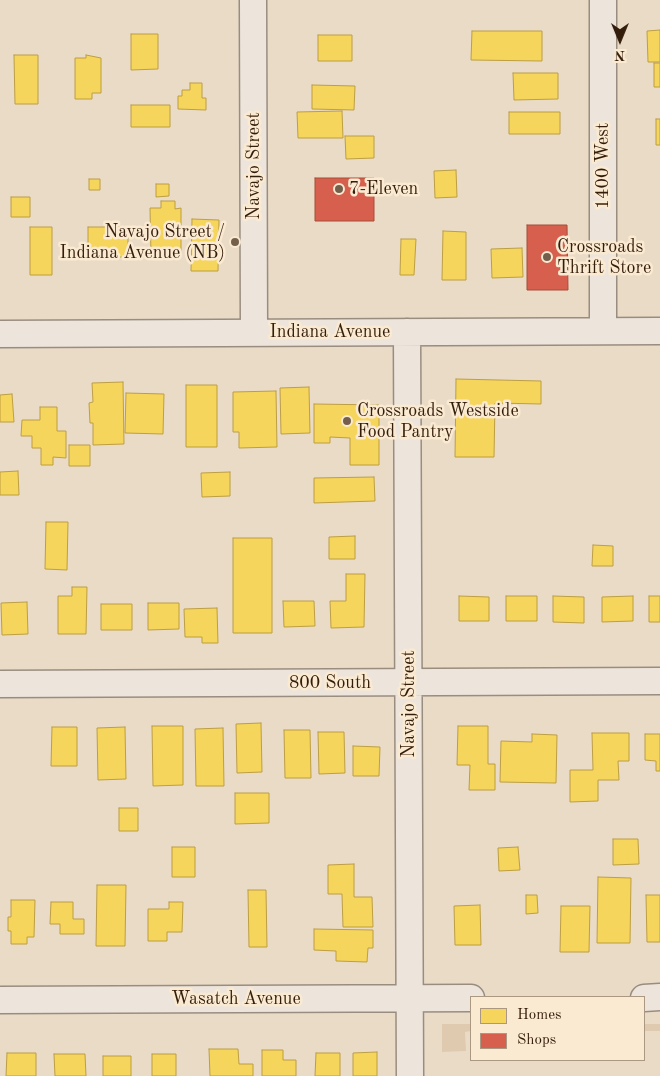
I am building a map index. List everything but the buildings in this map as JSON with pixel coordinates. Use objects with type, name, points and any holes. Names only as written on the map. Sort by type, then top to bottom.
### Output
[{"type":"street","name":"Navajo Street","points":[[253,0],[254,332]]},
{"type":"street","name":"1400 West","points":[[603,0],[603,331]]},
{"type":"street","name":"Indiana Avenue","points":[[0,334],[660,331]]},
{"type":"street","name":"Navajo Street","points":[[408,332],[410,1076]]},
{"type":"street","name":"800 South","points":[[0,684],[660,681]]},
{"type":"street","name":"Wasatch Avenue","points":[[0,1000],[470,998]]},
{"type":"street","points":[[645,998],[660,998]]},
{"type":"shaded area","points":[[442,1024],[470,1024],[470,1031],[465,1032],[466,1051],[442,1052]]},
{"type":"shaded area","points":[[645,1024],[660,1024],[660,1031],[645,1031]]},
{"type":"place","name":"7-Eleven","points":[[339,189]]},
{"type":"place","name":"Navajo Street / Indiana Avenue (NB)","points":[[235,242]]},
{"type":"place","name":"Crossroads Thrift Store","points":[[547,257]]},
{"type":"place","name":"Crossroads Westside Food Pantry","points":[[347,421]]}]
